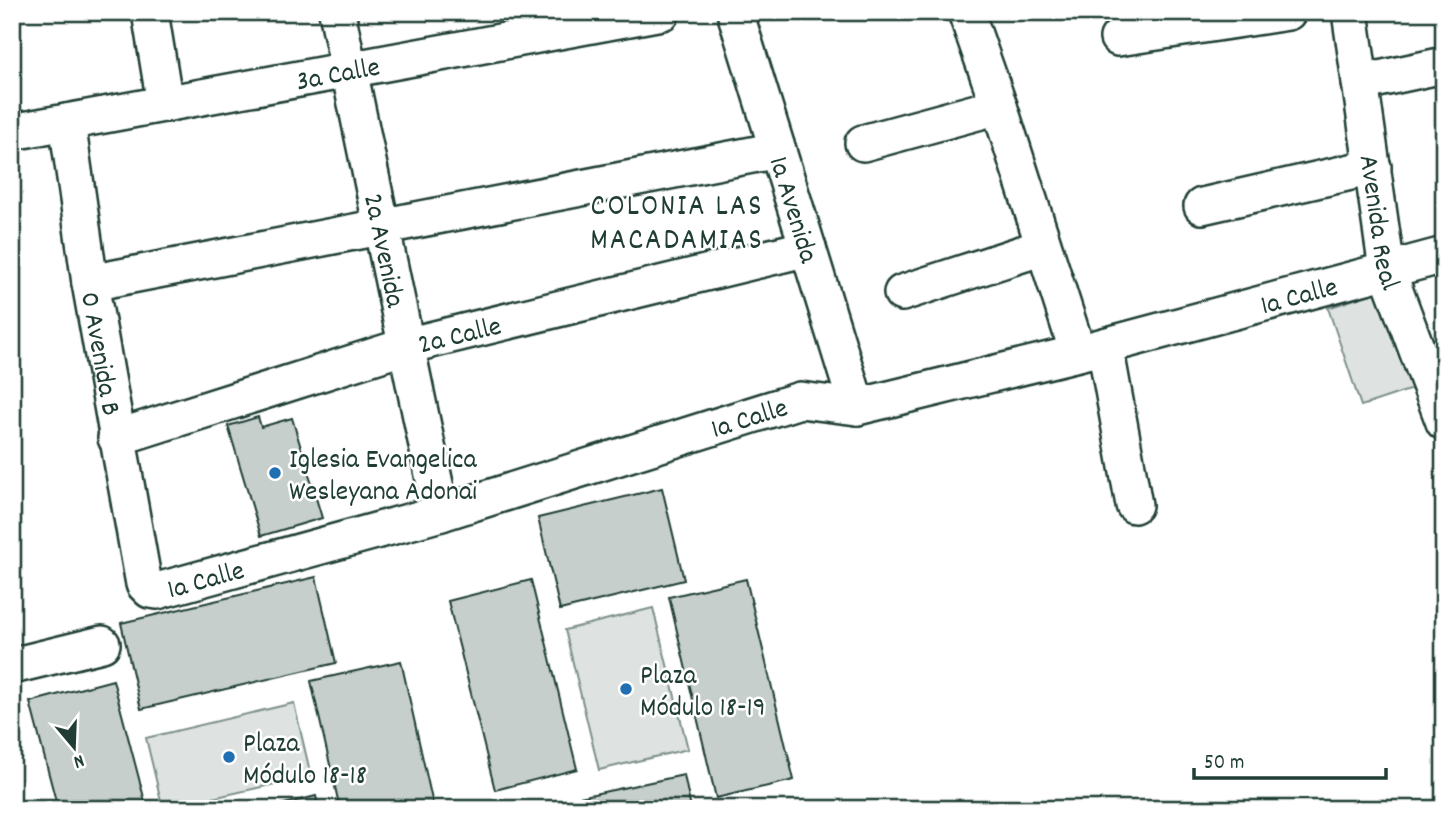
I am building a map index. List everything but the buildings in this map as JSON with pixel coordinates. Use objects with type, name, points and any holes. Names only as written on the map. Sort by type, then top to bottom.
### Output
[{"type":"street","points":[[150,12],[165,104]]},
{"type":"street","points":[[337,12],[349,70]]},
{"type":"street","name":"3a Calle","points":[[12,132],[662,12]]},
{"type":"street","name":"1a Avenida","points":[[735,12],[857,407]]},
{"type":"street","points":[[966,12],[1043,247],[1092,349],[1134,505]]},
{"type":"street","points":[[1118,38],[1288,12]]},
{"type":"street","name":"Avenida Real","points":[[1350,12],[1387,270],[1436,386],[1444,422]]},
{"type":"street","points":[[1360,83],[1444,65]]},
{"type":"street","name":"2a Avenida","points":[[349,70],[441,513]]},
{"type":"street","points":[[863,143],[999,106]]},
{"type":"street","name":"0 Avenida B","points":[[67,122],[90,283],[144,584]]},
{"type":"street","points":[[90,283],[778,150]]},
{"type":"street","points":[[1202,206],[1373,167]]},
{"type":"street","points":[[902,293],[1043,247]]},
{"type":"street","name":"2a Calle","points":[[116,438],[406,346],[808,248]]},
{"type":"street","name":"1a Calle","points":[[144,584],[150,590],[157,591],[441,513],[800,400],[857,407],[1092,349],[1444,255]]},
{"type":"street","points":[[12,666],[102,644]]},
{"type":"shaded area","points":[[1383,290],[1415,388],[1361,406],[1328,308]]},
{"type":"shaded area","name":"Plaza Módulo 18-19","points":[[653,608],[688,749],[599,770],[565,630]]},
{"type":"shaded area","name":"Plaza Módulo 18-18","points":[[294,703],[311,776],[163,809],[146,738]]},
{"type":"place","name":"Iglesia Evangelica Wesleyana Adonai","points":[[275,473]]},
{"type":"place","name":"Plaza Módulo 18-19","points":[[626,689]]},
{"type":"place","name":"Plaza Módulo 18-18","points":[[229,757]]},
{"type":"district","name":"COLONIA LAS MACADAMIAS","points":[[677,221]]}]
